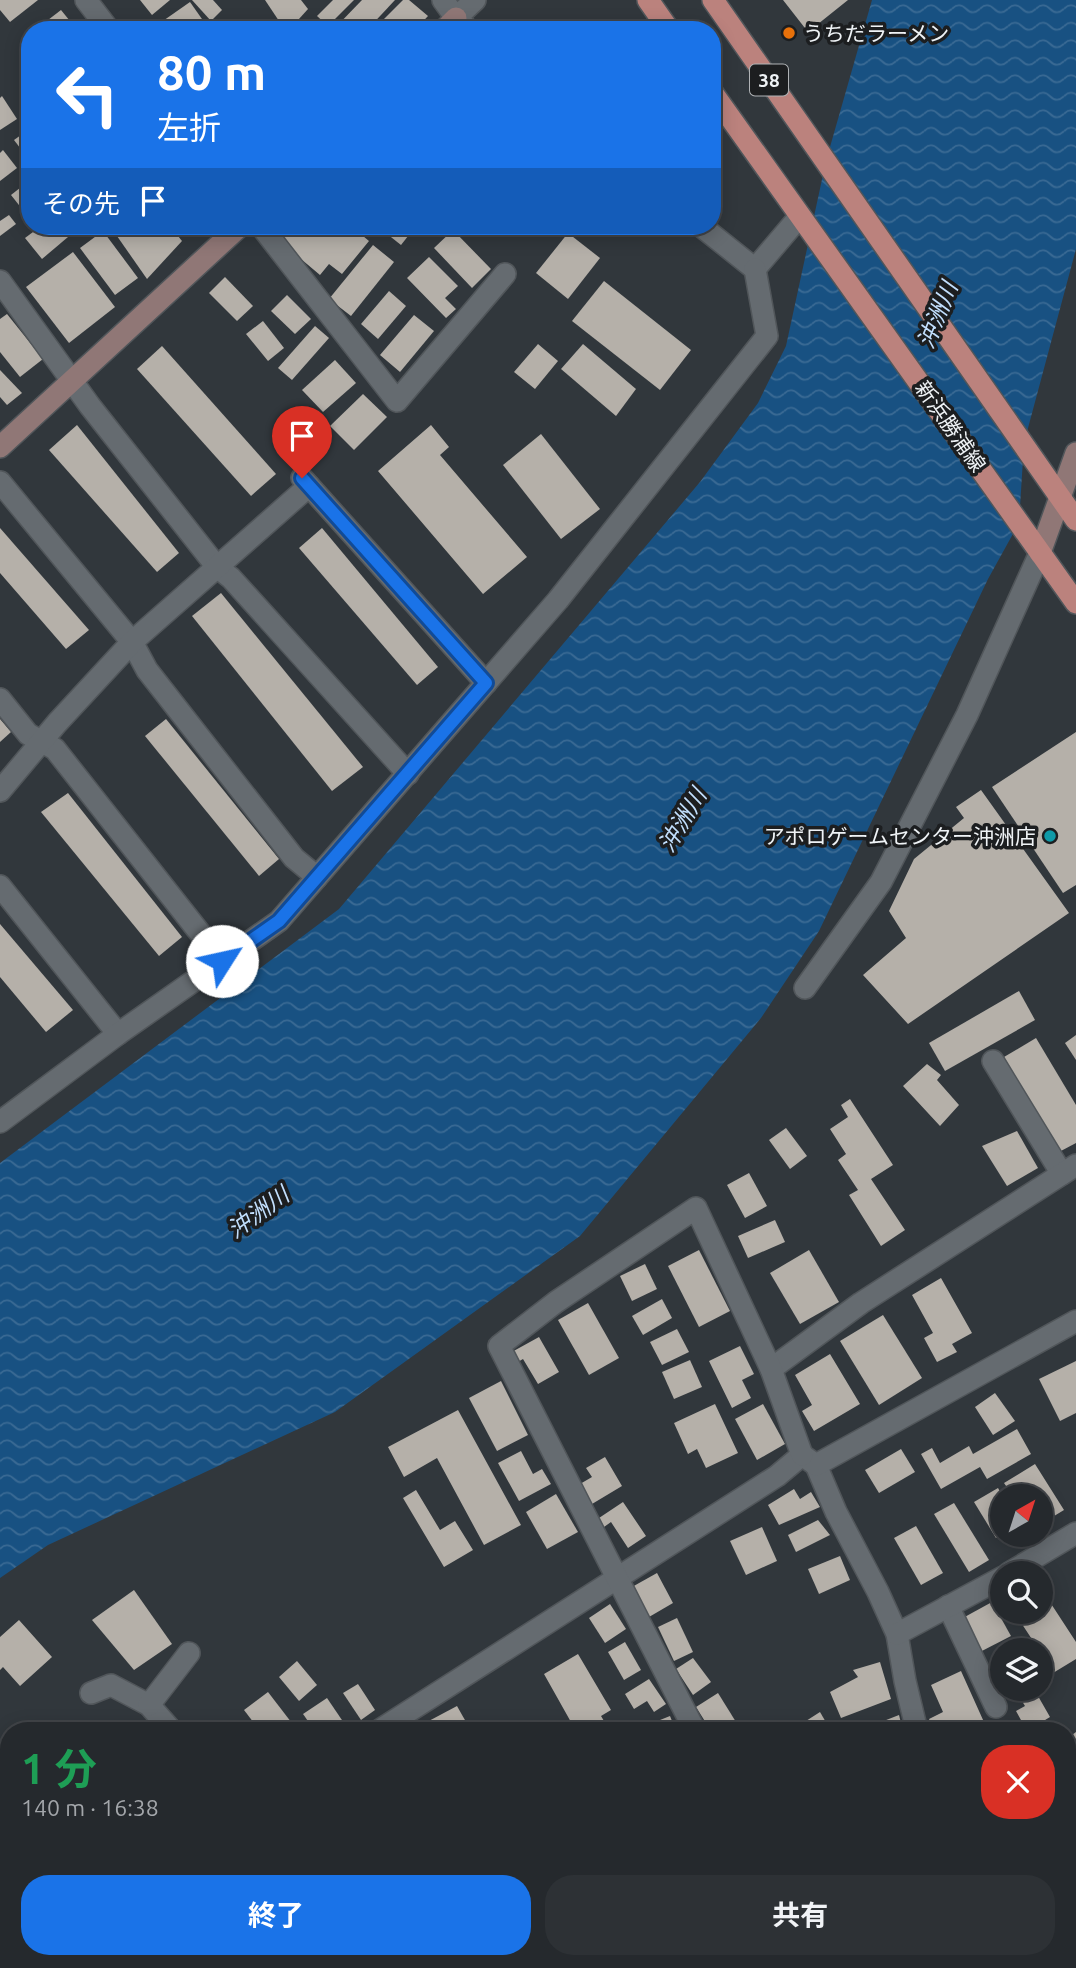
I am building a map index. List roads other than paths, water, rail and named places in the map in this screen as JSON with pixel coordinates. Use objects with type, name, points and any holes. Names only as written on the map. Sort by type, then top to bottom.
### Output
[{"type":"main road","points":[[648,0],[663,21]]},
{"type":"main road","name":"38","points":[[713,0],[1076,520]]},
{"type":"main road","name":"38","points":[[721,105],[805,222]]},
{"type":"main road","name":"新浜勝浦線","points":[[805,222],[1040,553]]},
{"type":"main road","name":"38","points":[[1040,553],[1076,603]]},
{"type":"street","points":[[86,0],[102,21]]},
{"type":"street","points":[[443,0],[454,21]]},
{"type":"street","points":[[460,21],[475,0]]},
{"type":"street","points":[[755,269],[805,222]]},
{"type":"street","points":[[0,447],[230,235]]},
{"type":"street","points":[[268,235],[397,401],[505,274]]},
{"type":"street","points":[[0,1121],[279,921],[558,600],[767,336],[755,269],[712,235]]},
{"type":"street","points":[[0,281],[72,380],[217,567],[231,578],[408,774]]},
{"type":"street","points":[[805,988],[880,882],[967,715],[1040,553],[1076,453]]},
{"type":"street","points":[[0,482],[132,642],[147,670],[294,858],[317,877]]},
{"type":"street","points":[[0,790],[132,642],[217,567],[305,482],[486,683]]},
{"type":"street","points":[[0,699],[29,734],[55,750],[222,961]]},
{"type":"street","points":[[0,886],[118,1034]]},
{"type":"street","points":[[771,1369],[861,1303],[1069,1170],[993,1061]]},
{"type":"street","points":[[690,1722],[499,1346],[556,1302],[696,1208],[771,1369],[809,1460],[897,1634],[915,1722]]},
{"type":"street","points":[[392,1722],[777,1476],[1076,1321]]},
{"type":"street","points":[[1029,1561],[1076,1532]]},
{"type":"street","points":[[897,1634],[990,1584]]},
{"type":"street","points":[[948,1606],[996,1707]]},
{"type":"street","points":[[149,1705],[189,1653]]},
{"type":"street","points":[[91,1693],[111,1685],[149,1705],[164,1722]]},
{"type":"water","name":"沖洲川","points":[[872,0],[1076,0],[1076,249],[1024,443],[1019,523],[988,579],[819,931],[761,1018],[580,1236],[335,1412],[48,1545],[0,1578],[0,1163],[339,909],[700,482],[758,403],[786,346],[826,161]]},
{"type":"place","name":"うちだラーメン","points":[[789,33]]},
{"type":"place","name":"アポロゲームセンター沖洲店","points":[[1050,836]]}]
